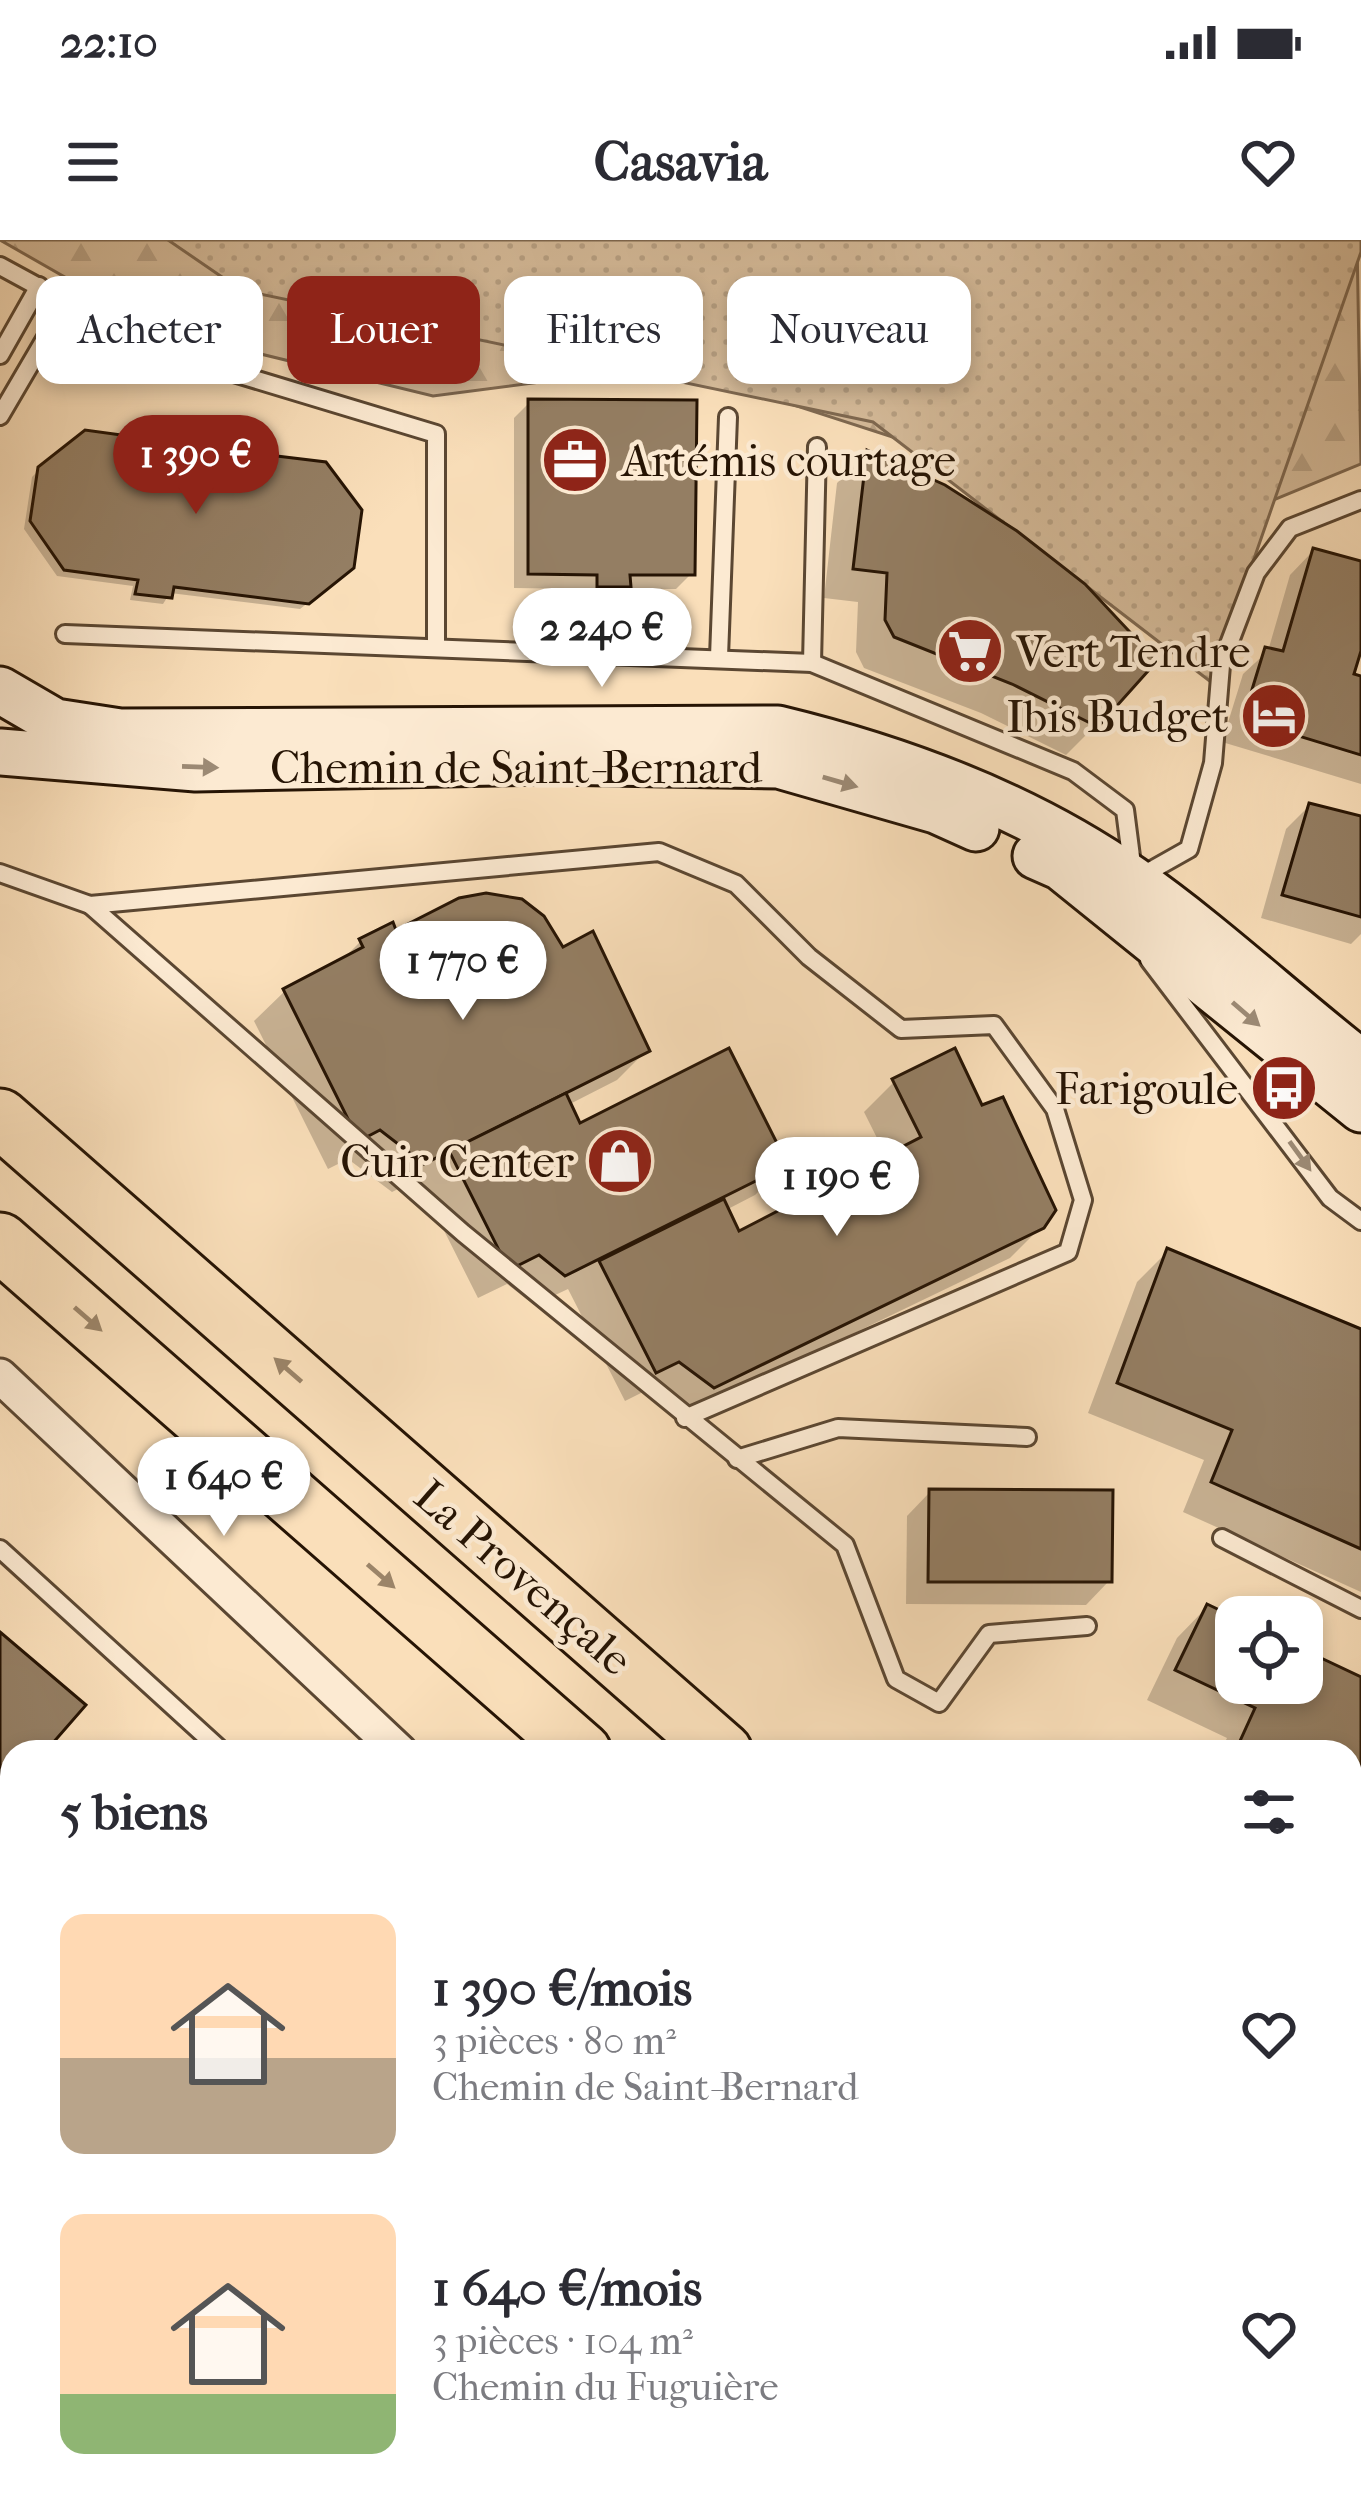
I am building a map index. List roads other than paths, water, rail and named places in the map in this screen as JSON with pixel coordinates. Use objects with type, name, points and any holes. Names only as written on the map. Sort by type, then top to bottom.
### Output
[{"type":"highway","name":"La Provençale","points":[[0,1118],[709,1740]]},
{"type":"highway","name":"La Provençale","points":[[0,1242],[568,1740]]},
{"type":"main road","name":"Chemin de Saint-Bernard","points":[[0,690],[55,722],[120,732],[778,729],[880,754],[1060,833],[1361,1109]]},
{"type":"main road","name":"Chemin de Saint-Bernard","points":[[0,752],[196,768],[551,761],[779,765],[936,810],[1117,889],[1361,1063]]},
{"type":"street","points":[[0,1376],[387,1740]]},
{"type":"lane","points":[[0,266],[36,284]]},
{"type":"lane","points":[[0,355],[36,291]]},
{"type":"lane","points":[[0,416],[36,354]]},
{"type":"lane","points":[[263,382],[436,434],[436,648]]},
{"type":"lane","points":[[718,658],[728,417]]},
{"type":"lane","points":[[812,663],[817,447]]},
{"type":"lane","points":[[1117,889],[1189,849],[1213,763],[1221,664],[1270,547],[1290,528],[1361,500]]},
{"type":"lane","points":[[65,634],[812,663],[1072,771],[1125,811],[1117,889],[1330,1198],[1361,1221]]},
{"type":"lane","points":[[91,905],[659,852],[736,884],[809,957],[902,1029],[994,1025],[1055,1109],[1083,1200],[1068,1252],[685,1418]]},
{"type":"lane","points":[[0,873],[91,905],[463,1233],[845,1544],[896,1678],[939,1702],[989,1634],[1087,1626]]},
{"type":"lane","points":[[737,1459],[838,1428],[1027,1437]]},
{"type":"lane","points":[[1222,1538],[1361,1609]]},
{"type":"lane","points":[[0,1549],[210,1740]]},
{"type":"place","name":"Artémis courtage","points":[[575,460]]},
{"type":"place","name":"Vert Tendre","points":[[970,651]]},
{"type":"place","name":"Ibis Budget","points":[[1274,716]]},
{"type":"place","name":"Farigoule","points":[[1284,1088]]},
{"type":"place","name":"Cuir Center","points":[[620,1161]]}]
